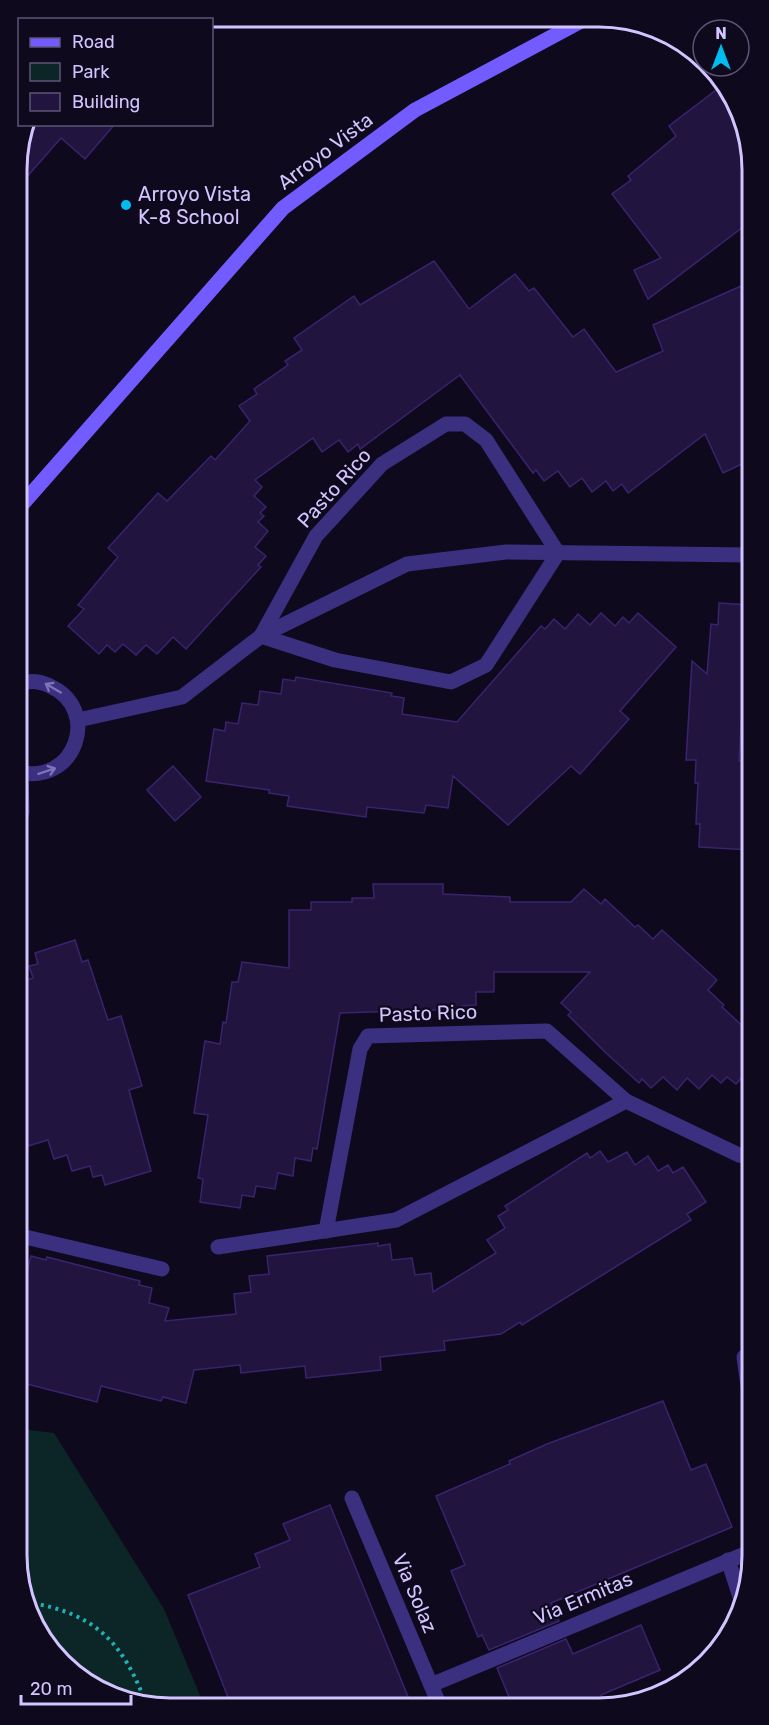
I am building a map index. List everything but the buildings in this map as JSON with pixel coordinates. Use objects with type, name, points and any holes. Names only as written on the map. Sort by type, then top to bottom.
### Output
[{"type":"main road","name":"Arroyo Vista","points":[[27,499],[284,208],[415,110],[570,27]]},
{"type":"street","name":"Pasto Rico","points":[[261,636],[316,536],[382,464],[446,424],[465,424],[486,440],[558,553]]},
{"type":"street","name":"Pasto Rico","points":[[78,720],[182,697],[261,636],[407,564],[506,552],[742,555]]},
{"type":"street","points":[[261,636],[334,660],[451,682],[486,665],[558,553]]},
{"type":"street","points":[[27,683],[42,682],[59,690],[71,703],[78,720],[77,738],[70,756],[57,767],[39,774],[27,773]]},
{"type":"street","name":"Pasto Rico","points":[[326,1231],[360,1049],[368,1036],[547,1031],[626,1101],[742,1155]]},
{"type":"street","points":[[218,1247],[396,1221],[626,1101]]},
{"type":"street","points":[[27,1237],[162,1269]]},
{"type":"street","name":"Via Solaz","points":[[352,1498],[436,1698]]},
{"type":"street","name":"Via Ermitas","points":[[431,1685],[742,1555]]},
{"type":"street","points":[[728,1560],[738,1589]]},
{"type":"path","points":[[36,1605],[76,1616],[100,1629],[134,1672],[143,1695]]},
{"type":"green space","points":[[27,1430],[54,1433],[164,1609],[201,1698],[161,1698],[124,1690],[91,1674],[76,1663],[57,1642],[46,1627],[38,1610],[28,1574]]},
{"type":"place","name":"Arroyo Vista K-8 School","points":[[126,205]]}]
